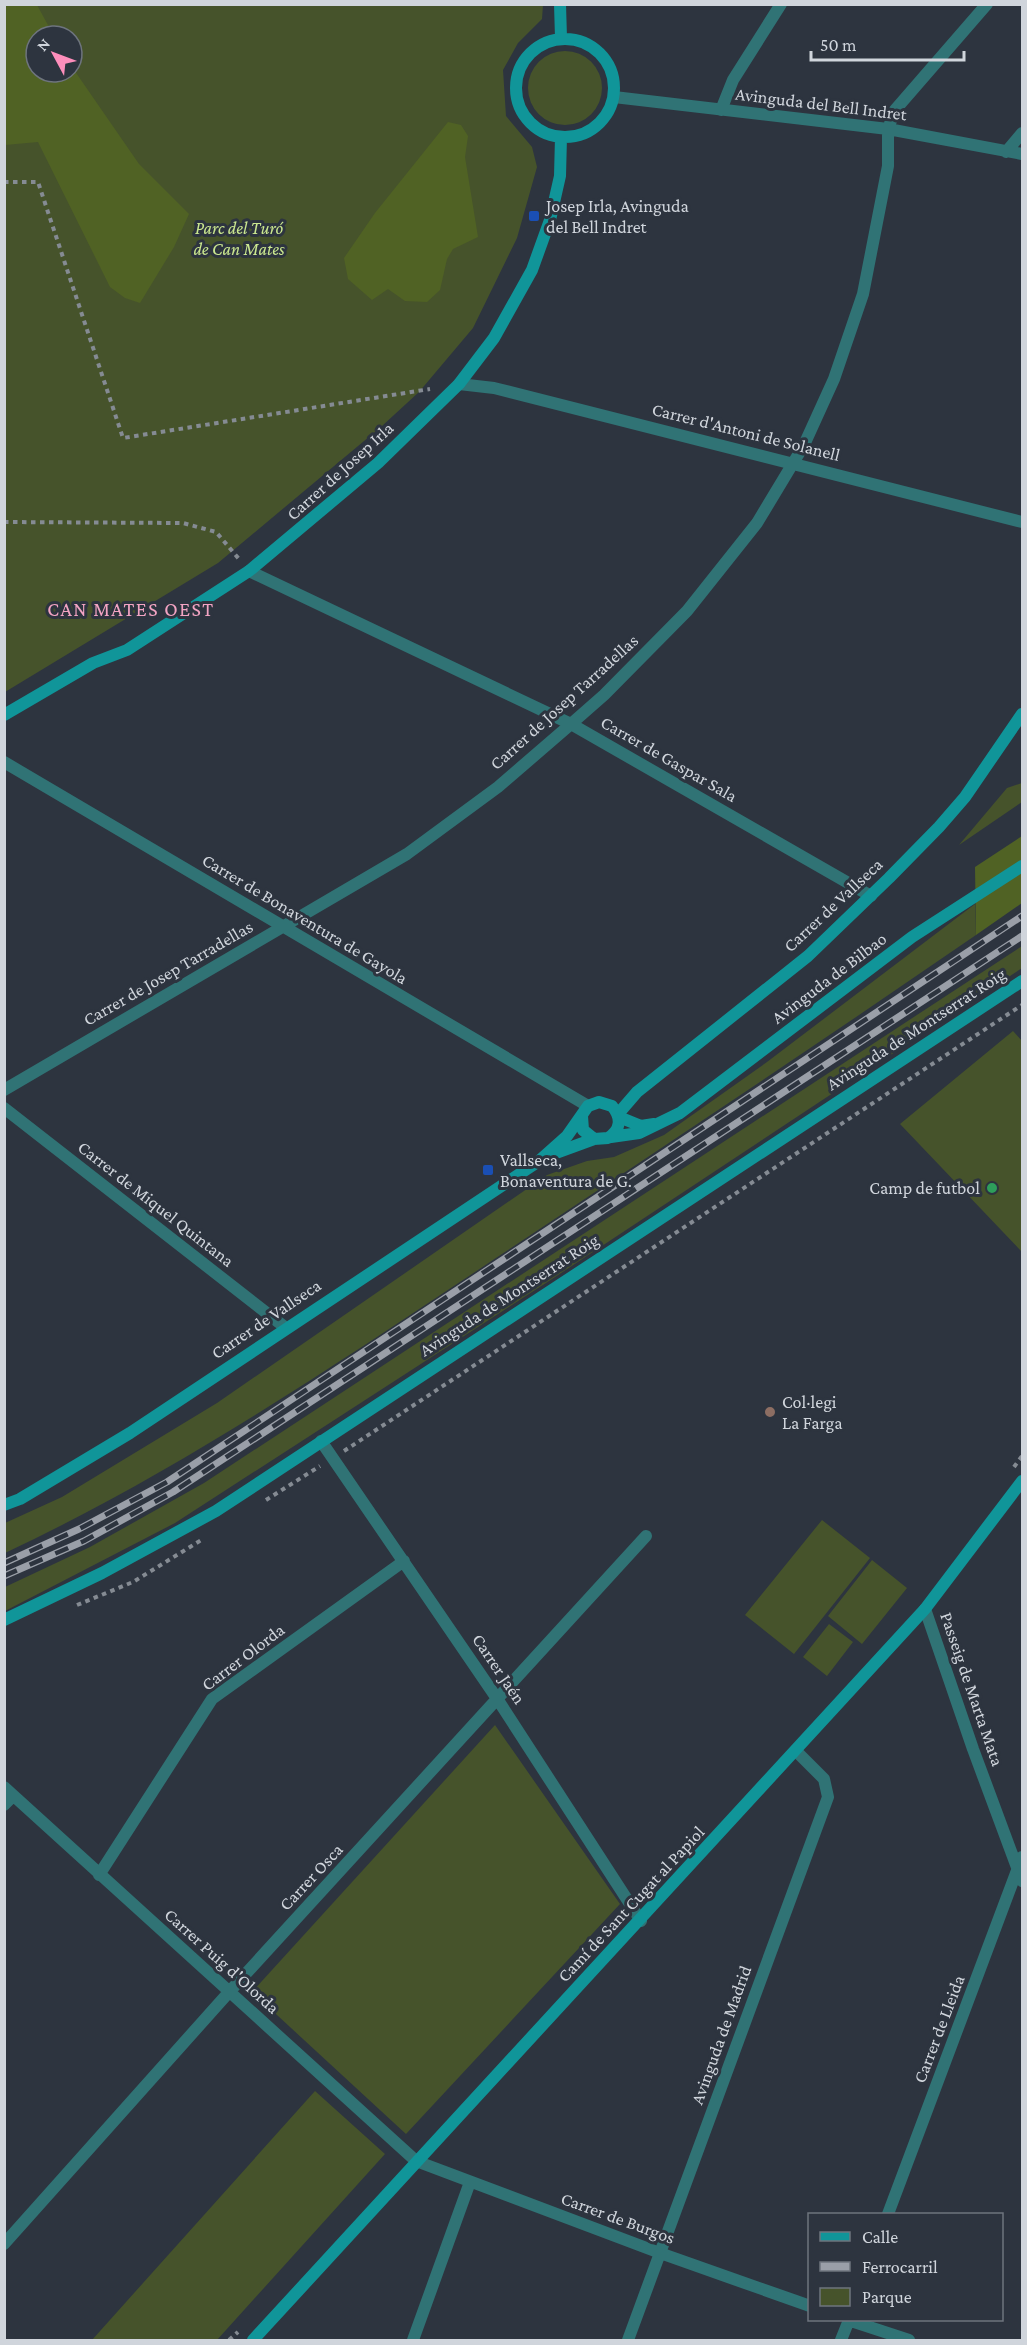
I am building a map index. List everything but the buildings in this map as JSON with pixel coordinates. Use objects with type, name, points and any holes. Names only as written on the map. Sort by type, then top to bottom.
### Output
[{"type":"street","points":[[560,4],[561,38]]},
{"type":"street","points":[[721,110],[734,80],[782,4]]},
{"type":"street","points":[[888,129],[895,111],[905,98],[987,4]]},
{"type":"street","points":[[561,38],[579,40],[598,50],[612,72],[614,97],[608,113],[600,123],[585,133],[561,137],[542,131],[528,120],[521,110],[516,84],[520,68],[527,57],[540,45],[561,38]]},
{"type":"street","name":"Avinguda del Bell Indret","points":[[614,97],[888,129],[1023,154]]},
{"type":"street","name":"Carrer de Josep Tarradellas","points":[[4,1090],[407,854],[498,787],[571,724],[687,611],[757,523],[794,462],[834,379],[863,294],[888,166],[888,129]]},
{"type":"street","points":[[1006,152],[1023,133]]},
{"type":"street","name":"Carrer de Josep Irla","points":[[4,715],[93,663],[127,650],[249,571],[378,464],[459,384],[494,338],[532,270],[550,220],[560,176],[561,137]]},
{"type":"street","name":"Carrer d'Antoni de Solanell","points":[[459,384],[494,388],[794,462],[1023,522]]},
{"type":"street","name":"Carrer de Gaspar Sala","points":[[249,571],[571,724],[871,896]]},
{"type":"street","name":"Carrer de Vallseca","points":[[619,1116],[637,1092],[808,956],[871,896],[939,828],[965,797],[1023,714]]},
{"type":"street","name":"Carrer de Bonaventura de Gayola","points":[[4,762],[284,928],[585,1111]]},
{"type":"street","name":"Avinguda de Bilbao","points":[[611,1137],[639,1133],[689,1106],[912,937],[1023,866]]},
{"type":"street","name":"Avinguda de Montserrat Roig","points":[[4,1620],[102,1573],[216,1511],[1023,981]]},
{"type":"street","name":"Carrer de Vallseca","points":[[604,1102],[637,1092]]},
{"type":"street","points":[[619,1116],[618,1128],[611,1137],[601,1140],[594,1139],[583,1130],[585,1111],[604,1102],[612,1106],[619,1116],[641,1126],[661,1123]]},
{"type":"street","name":"Carrer de Miquel Quintana","points":[[4,1108],[286,1328]]},
{"type":"street","name":"Carrer de Vallseca","points":[[4,1505],[20,1499],[130,1433],[545,1157],[567,1136],[585,1111]]},
{"type":"street","name":"Carrer de Vallseca","points":[[545,1157],[594,1139]]},
{"type":"street","name":"Carrer Jaén","points":[[321,1441],[498,1700],[641,1921]]},
{"type":"street","name":"Camí de Sant Cugat al Papiol","points":[[253,2340],[416,2161],[641,1921],[925,1609],[1023,1481]]},
{"type":"street","name":"Carrer Osca","points":[[4,2244],[230,1991],[646,1536]]},
{"type":"street","name":"Carrer Olorda","points":[[99,1875],[212,1699],[404,1561]]},
{"type":"street","name":"Passeig de Marta Mata","points":[[925,1609],[973,1749],[1021,1865],[1023,1881]]},
{"type":"street","name":"Avinguda de Madrid","points":[[628,2340],[828,1797],[824,1779],[796,1752]]},
{"type":"street","points":[[4,1805],[9,1791]]},
{"type":"street","name":"Carrer Puig d'Olorda","points":[[9,1791],[416,2161]]},
{"type":"street","name":"Carrer de Lleida","points":[[888,2213],[1021,1865]]},
{"type":"street","name":"Carrer de Burgos","points":[[416,2161],[660,2253],[808,2305]]},
{"type":"street","points":[[413,2340],[470,2182]]},
{"type":"street","points":[[841,2340],[849,2321]]},
{"type":"street","points":[[852,2321],[909,2340]]},
{"type":"path","points":[[4,182],[38,182],[123,438],[459,384]]},
{"type":"path","points":[[4,522],[183,523],[216,532],[249,571]]},
{"type":"green space","points":[[5,4],[37,5],[47,24],[24,24],[24,84],[84,84],[139,164],[189,214],[174,247],[140,303],[125,298],[110,287],[38,142],[5,145]]},
{"type":"green space","name":"Parc del Turó de Can Mates","points":[[4,5],[543,5],[542,19],[518,43],[503,70],[506,116],[532,147],[537,167],[517,238],[473,328],[419,392],[382,426],[218,563],[5,692]]},
{"type":"green space","points":[[565,51],[586,57],[596,67],[602,88],[596,109],[586,119],[565,125],[544,119],[534,109],[528,88],[534,67],[544,57]]},
{"type":"green space","points":[[448,122],[461,125],[468,136],[465,157],[478,237],[453,249],[447,259],[440,290],[427,302],[405,301],[388,289],[372,300],[348,279],[344,258],[375,213]]},
{"type":"green space","points":[[1022,783],[1022,802],[959,845],[1007,788]]},
{"type":"green space","points":[[1022,836],[1022,903],[976,935],[975,867]]},
{"type":"green space","points":[[975,904],[976,935],[667,1144],[248,1420],[128,1490],[5,1553],[5,1523],[62,1497],[217,1403],[547,1175],[587,1161],[614,1157],[664,1135],[767,1062]]},
{"type":"green space","points":[[1022,946],[1022,968],[549,1281],[175,1523],[5,1611],[5,1587],[90,1547],[204,1483]]},
{"type":"green space","name":"Camp de futbol","points":[[1013,1031],[1022,1041],[1022,1252],[900,1124]]},
{"type":"green space","points":[[822,1520],[870,1558],[794,1654],[745,1615]]},
{"type":"green space","points":[[872,1560],[907,1588],[862,1644],[828,1616]]},
{"type":"green space","points":[[829,1624],[853,1642],[827,1676],[803,1657]]},
{"type":"green space","points":[[495,1725],[620,1904],[406,2134],[252,1992]]},
{"type":"green space","points":[[315,2091],[385,2154],[217,2340],[92,2340]]},
{"type":"railway","points":[[4,1563],[79,1529],[167,1482],[1022,916]]},
{"type":"railway","points":[[4,1576],[84,1541],[173,1492],[1022,936]]},
{"type":"place","name":"Josep Irla, Avinguda del Bell Indret","points":[[534,216]]},
{"type":"place","name":"Vallseca, Bonaventura de G.","points":[[488,1170]]},
{"type":"place","name":"Camp de futbol","points":[[992,1188]]},
{"type":"place","name":"Col·legi La Farga","points":[[770,1412]]},
{"type":"district","name":"CAN MATES OEST","points":[[131,609]]}]
